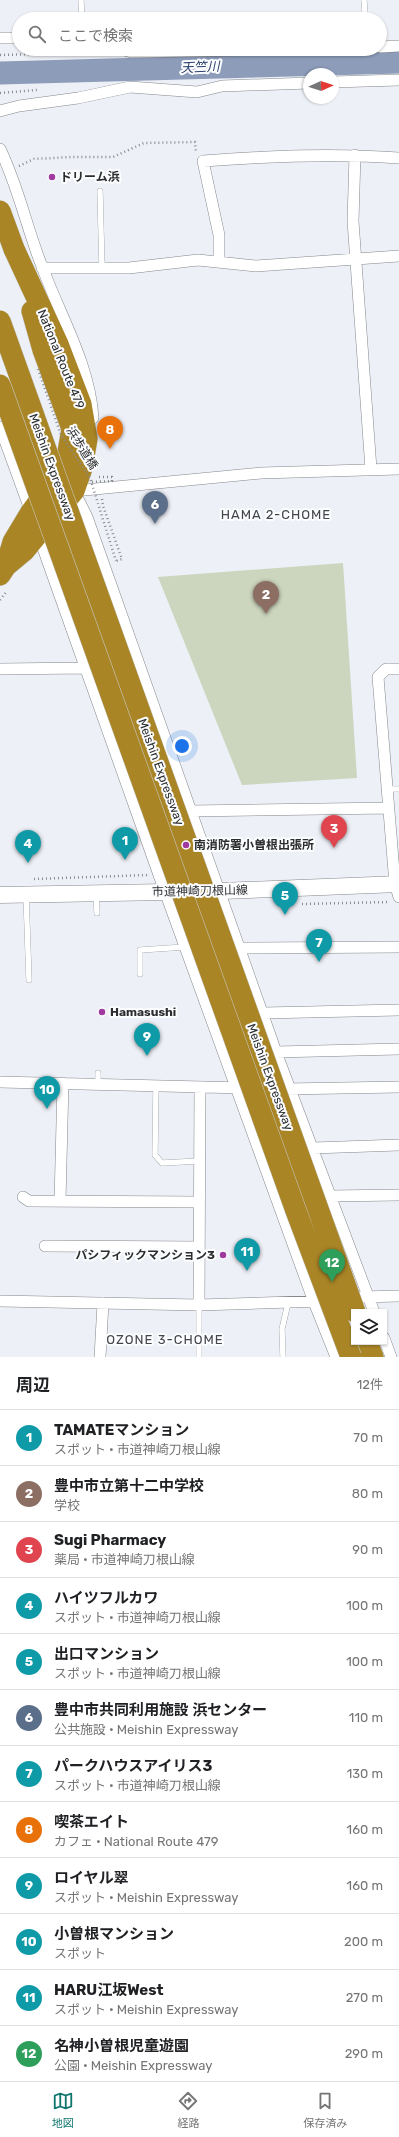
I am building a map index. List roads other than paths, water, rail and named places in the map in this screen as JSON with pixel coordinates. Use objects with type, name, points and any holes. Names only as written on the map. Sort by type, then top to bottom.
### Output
[{"type":"highway","name":"National Route 479","points":[[0,211],[7,245],[72,430],[66,463],[60,475],[31,512],[13,542],[3,571]]},
{"type":"highway","name":"National Route 479","points":[[3,571],[24,551],[38,534],[91,485],[82,468],[87,439],[81,404],[58,344],[7,245]]},
{"type":"highway","name":"Meishin Expressway","points":[[0,321],[362,1304]]},
{"type":"highway","name":"Meishin Expressway","points":[[0,385],[296,1211],[351,1357]]},
{"type":"highway","points":[[368,1345],[373,1357]]},
{"type":"street","points":[[0,38],[12,38]]},
{"type":"street","points":[[387,47],[399,46]]},
{"type":"street","points":[[339,82],[399,80]]},
{"type":"street","points":[[0,111],[20,106],[78,98],[130,87],[197,92],[222,86],[303,83]]},
{"type":"street","points":[[0,149],[10,170],[42,268],[72,340],[90,392],[94,434],[91,455],[87,466],[91,485],[89,524],[221,891],[276,1052],[330,1196],[362,1304]]},
{"type":"street","points":[[219,262],[219,235],[203,160],[282,155],[355,155],[399,158]]},
{"type":"street","points":[[355,155],[353,220],[372,469]]},
{"type":"street","points":[[7,245],[30,230]]},
{"type":"street","points":[[42,268],[129,268],[198,260],[256,266],[399,256]]},
{"type":"street","points":[[0,427],[31,512]]},
{"type":"street","points":[[91,485],[261,473],[399,469]]},
{"type":"street","points":[[38,534],[165,892],[238,1088],[314,1302],[336,1357]]},
{"type":"street","points":[[0,669],[85,668]]},
{"type":"street","points":[[398,889],[395,836],[389,808],[378,677],[386,669],[399,669]]},
{"type":"street","points":[[191,811],[389,808]]},
{"type":"street","name":"市道神崎刀根山線","points":[[0,895],[398,889]]},
{"type":"street","points":[[240,948],[399,947]]},
{"type":"street","points":[[263,1013],[399,1010]]},
{"type":"street","points":[[276,1052],[399,1049]]},
{"type":"street","points":[[0,1083],[63,1083],[98,1078],[156,1085],[200,1087],[291,1089],[399,1087]]},
{"type":"street","points":[[60,1201],[63,1083]]},
{"type":"street","points":[[199,1305],[200,1087]]},
{"type":"street","points":[[313,1148],[399,1145]]},
{"type":"street","points":[[330,1196],[399,1195]]},
{"type":"street","points":[[23,1197],[29,1201],[199,1202]]},
{"type":"street","points":[[45,1246],[199,1247]]},
{"type":"street","points":[[0,1301],[199,1305],[314,1302],[362,1304],[399,1296]]},
{"type":"street","points":[[100,1357],[103,1303]]},
{"type":"street","points":[[387,1345],[391,1357]]},
{"type":"lane","points":[[81,0],[82,12]]},
{"type":"lane","points":[[364,0],[365,12]]},
{"type":"lane","points":[[100,191],[102,268]]},
{"type":"lane","points":[[388,789],[399,789]]},
{"type":"lane","points":[[96,893],[97,913]]},
{"type":"lane","points":[[26,895],[29,980]]},
{"type":"lane","points":[[140,974],[140,950],[185,947]]},
{"type":"lane","points":[[156,1085],[155,1156],[162,1163],[200,1161]]},
{"type":"lane","points":[[283,1357],[282,1329],[288,1303]]},
{"type":"lane","points":[[199,1305],[199,1357]]},
{"type":"waterway","name":"天竺川","points":[[0,73],[399,62]]},
{"type":"place","name":"ドリーム浜","points":[[52,177]]},
{"type":"place","name":"喫茶エイト","points":[[110,449]]},
{"type":"place","name":"豊中市共同利用施設 浜センター","points":[[155,524]]},
{"type":"place","name":"豊中市立第十二中学校","points":[[266,614]]},
{"type":"place","name":"南消防署小曽根出張所","points":[[186,845]]},
{"type":"place","name":"Sugi Pharmacy","points":[[334,848]]},
{"type":"place","name":"TAMATEマンション","points":[[125,860]]},
{"type":"place","name":"ハイツフルカワ","points":[[28,863]]},
{"type":"place","name":"出口マンション","points":[[285,915]]},
{"type":"place","name":"パークハウスアイリス3","points":[[319,962]]},
{"type":"place","name":"Hamasushi","points":[[102,1012]]},
{"type":"place","name":"ロイヤル翠","points":[[147,1056]]},
{"type":"place","name":"小曽根マンション","points":[[47,1109]]},
{"type":"place","name":"パシフィックマンション3","points":[[223,1255]]},
{"type":"place","name":"HARU江坂West","points":[[247,1271]]},
{"type":"place","name":"名神小曽根児童遊園","points":[[332,1282]]},
{"type":"district","name":"HAMA 2-CHOME","points":[[276,514]]},
{"type":"district","name":"OZONE 3-CHOME","points":[[165,1339]]}]
